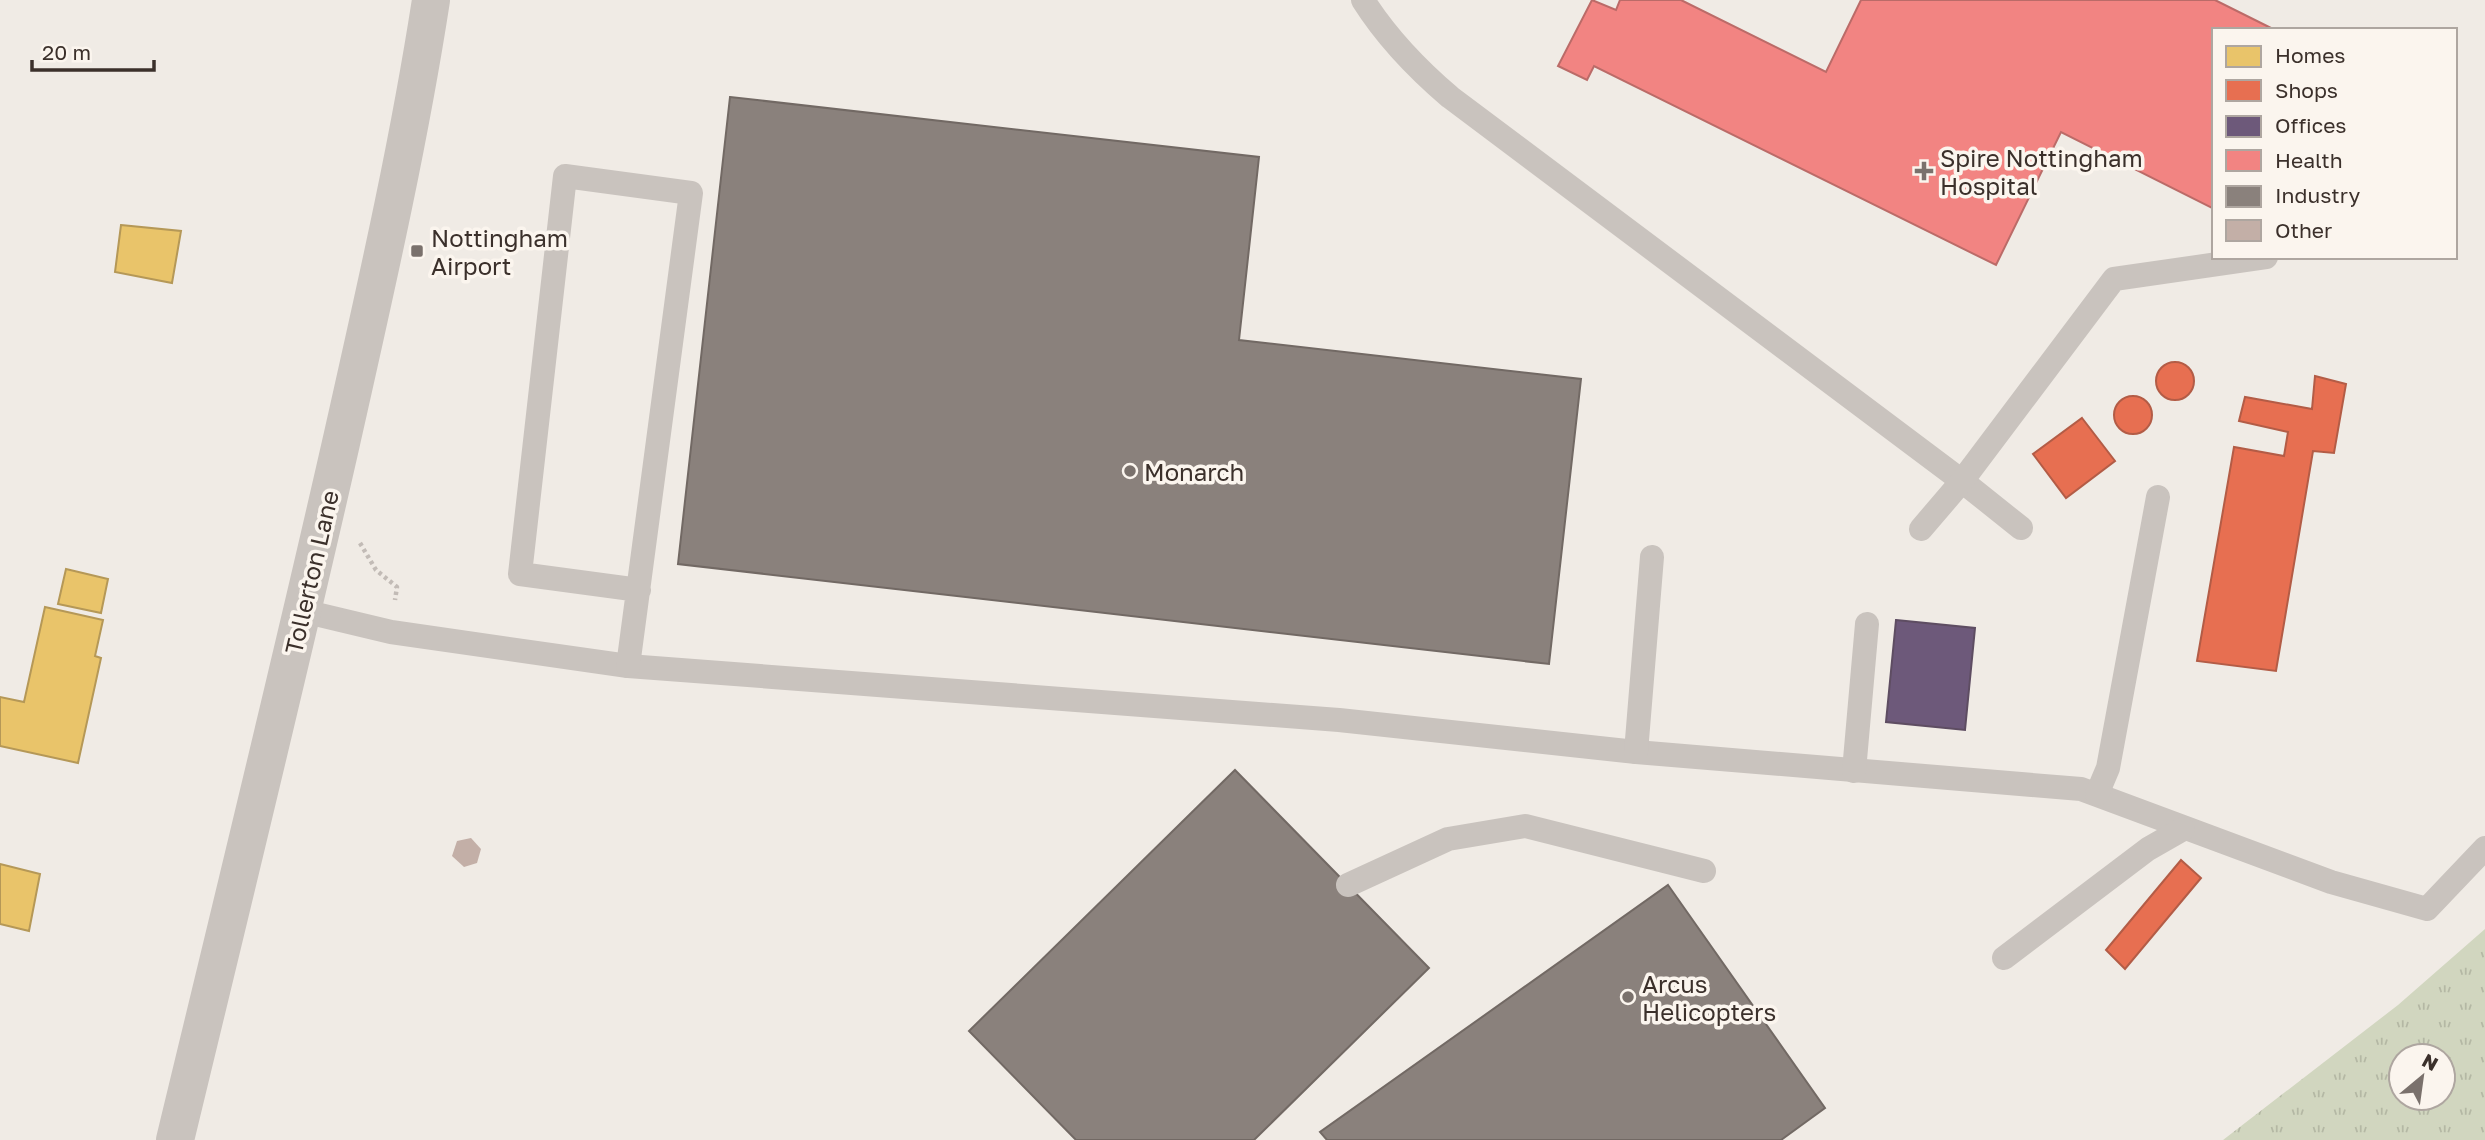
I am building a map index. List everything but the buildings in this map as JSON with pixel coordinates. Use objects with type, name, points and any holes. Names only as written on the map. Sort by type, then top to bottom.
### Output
[{"type":"street","name":"Tollerton Lane","points":[[175,1140],[303,611],[388,234],[431,0]]},
{"type":"lane","points":[[1363,0],[1388,37],[1450,97],[2021,528]]},
{"type":"lane","points":[[628,666],[639,590],[691,193],[565,176],[520,575],[639,590]]},
{"type":"lane","points":[[1921,528],[1962,481],[2114,279],[2252,259]]},
{"type":"lane","points":[[2097,794],[2108,768],[2158,497]]},
{"type":"lane","points":[[1636,752],[1652,556]]},
{"type":"lane","points":[[303,611],[391,632],[628,666],[1339,720],[1636,752],[2081,789],[2331,882],[2427,909],[2485,848]]},
{"type":"lane","points":[[1854,771],[1867,624]]},
{"type":"lane","points":[[1348,884],[1448,839],[1525,826],[1704,871]]},
{"type":"lane","points":[[2004,958],[2148,849],[2183,829]]},
{"type":"green space","points":[[2485,929],[2485,1140],[2223,1140],[2398,1005]]},
{"type":"place","name":"Spire Nottingham Hospital","points":[[1924,171]]},
{"type":"place","name":"Nottingham Airport","points":[[417,251]]},
{"type":"place","name":"Monarch","points":[[1130,471]]},
{"type":"place","name":"Arcus Helicopters","points":[[1628,997]]}]
